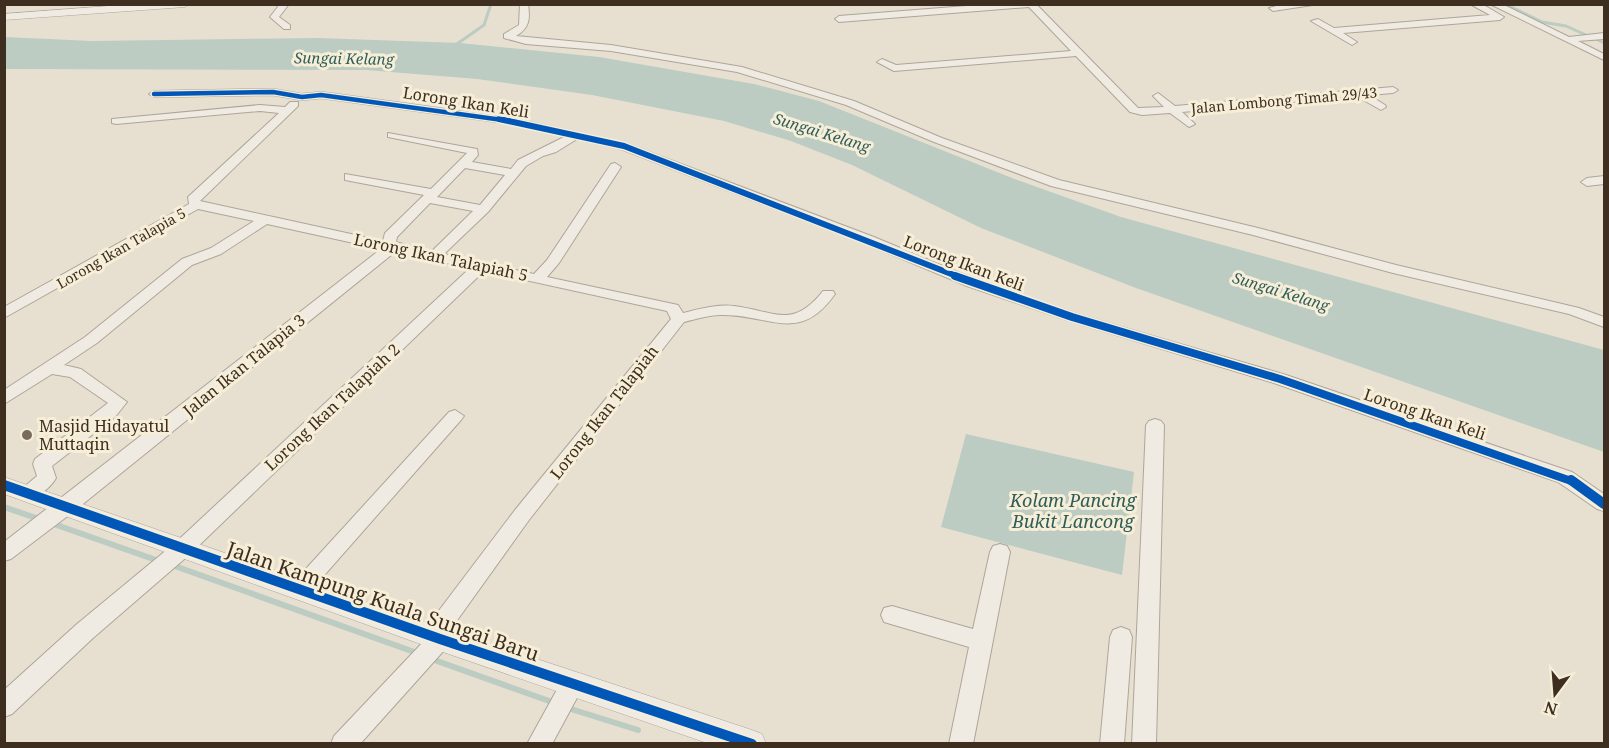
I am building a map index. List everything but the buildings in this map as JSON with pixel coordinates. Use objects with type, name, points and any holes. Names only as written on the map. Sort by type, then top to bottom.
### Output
[{"type":"street","points":[[4,17],[185,4]]},
{"type":"street","points":[[285,4],[274,17],[287,27]]},
{"type":"street","points":[[524,4],[526,23],[524,28],[507,36],[526,41],[622,50],[738,69],[850,103],[938,140],[1055,183],[1257,232],[1393,269],[1574,311],[1605,322]]},
{"type":"street","points":[[839,19],[1031,4]]},
{"type":"street","name":"Jalan Lombong Timah 29/43","points":[[1031,4],[1134,110],[1174,110],[1393,90]]},
{"type":"street","points":[[1273,8],[1316,4]]},
{"type":"street","points":[[1474,4],[1523,28]]},
{"type":"street","points":[[1494,4],[1605,57]]},
{"type":"street","points":[[1334,32],[1500,17]]},
{"type":"street","points":[[1315,21],[1352,42]]},
{"type":"street","points":[[1568,39],[1605,36]]},
{"type":"street","points":[[1053,44],[1073,64]]},
{"type":"street","points":[[882,62],[894,69],[1079,53]]},
{"type":"street","name":"Lorong Ikan Keli","points":[[154,94],[273,92],[302,97],[321,95],[512,122],[624,146],[981,286],[1072,317],[1280,379],[1565,477],[1605,504]]},
{"type":"street","points":[[1358,93],[1381,107]]},
{"type":"street","points":[[1158,96],[1189,124]]},
{"type":"street","name":"Lorong Ikan Talapia 5","points":[[4,314],[196,205],[193,200],[302,97]]},
{"type":"street","points":[[116,121],[273,107],[287,110]]},
{"type":"street","points":[[156,132],[173,116]]},
{"type":"street","points":[[392,135],[472,151],[462,164],[514,173]]},
{"type":"street","points":[[436,255],[483,209],[522,163],[539,153],[552,150],[576,135]]},
{"type":"street","name":"Jalan Ikan Talapia 3","points":[[4,553],[66,507],[391,246],[390,236],[462,164]]},
{"type":"street","points":[[538,278],[552,263],[615,167]]},
{"type":"street","points":[[348,177],[483,209]]},
{"type":"street","points":[[1587,182],[1605,180]]},
{"type":"street","name":"Lorong Ikan Talapiah 5","points":[[196,205],[673,308],[679,319]]},
{"type":"street","points":[[4,398],[91,340],[187,262],[216,251],[265,220]]},
{"type":"street","name":"Lorong Ikan Talapiah 2","points":[[4,706],[85,631],[182,549],[482,265]]},
{"type":"street","points":[[679,319],[723,310],[782,321],[812,313],[822,305],[828,294]]},
{"type":"street","name":"Lorong Ikan Talapiah","points":[[343,744],[437,638],[522,515],[679,319]]},
{"type":"street","points":[[16,488],[46,477],[41,467],[45,460],[118,402],[75,373],[50,368]]},
{"type":"street","points":[[298,590],[455,416]]},
{"type":"street","points":[[1144,744],[1155,425]]},
{"type":"street","name":"Jalan Kampung Kuala Sungai Baru","points":[[16,488],[298,590],[743,742]]},
{"type":"street","points":[[961,744],[1000,552]]},
{"type":"street","points":[[892,615],[982,641]]},
{"type":"street","points":[[1112,744],[1121,637]]},
{"type":"street","points":[[538,744],[573,683]]},
{"type":"water","name":"Sungai Kelang","points":[[5,37],[92,41],[318,38],[460,43],[599,57],[754,84],[819,101],[1012,178],[1121,217],[1604,350],[1604,452],[1136,288],[981,228],[852,165],[791,141],[724,121],[592,95],[477,79],[366,70],[5,69]]},
{"type":"water","name":"Kolam Pancing Bukit Lancong","points":[[966,434],[1134,472],[1122,575],[941,527]]},
{"type":"waterway","points":[[454,46],[484,25],[491,4]]},
{"type":"waterway","points":[[1505,4],[1542,22],[1566,26],[1586,35]]},
{"type":"waterway","points":[[1596,39],[1604,43]]},
{"type":"waterway","points":[[4,507],[36,518]]},
{"type":"waterway","points":[[51,523],[156,560]]},
{"type":"waterway","points":[[172,565],[417,653]]},
{"type":"waterway","points":[[437,661],[552,702]]},
{"type":"waterway","points":[[571,709],[638,730]]},
{"type":"cycle path","points":[[154,94],[273,92],[302,97],[321,95],[512,121],[624,146],[869,240],[972,283],[1072,317],[1280,379],[1565,477],[1583,487],[1604,504]]},
{"type":"cycle path","points":[[4,485],[440,639],[752,744]]},
{"type":"place","name":"Masjid Hidayatul Muttaqin","points":[[27,435]]}]
